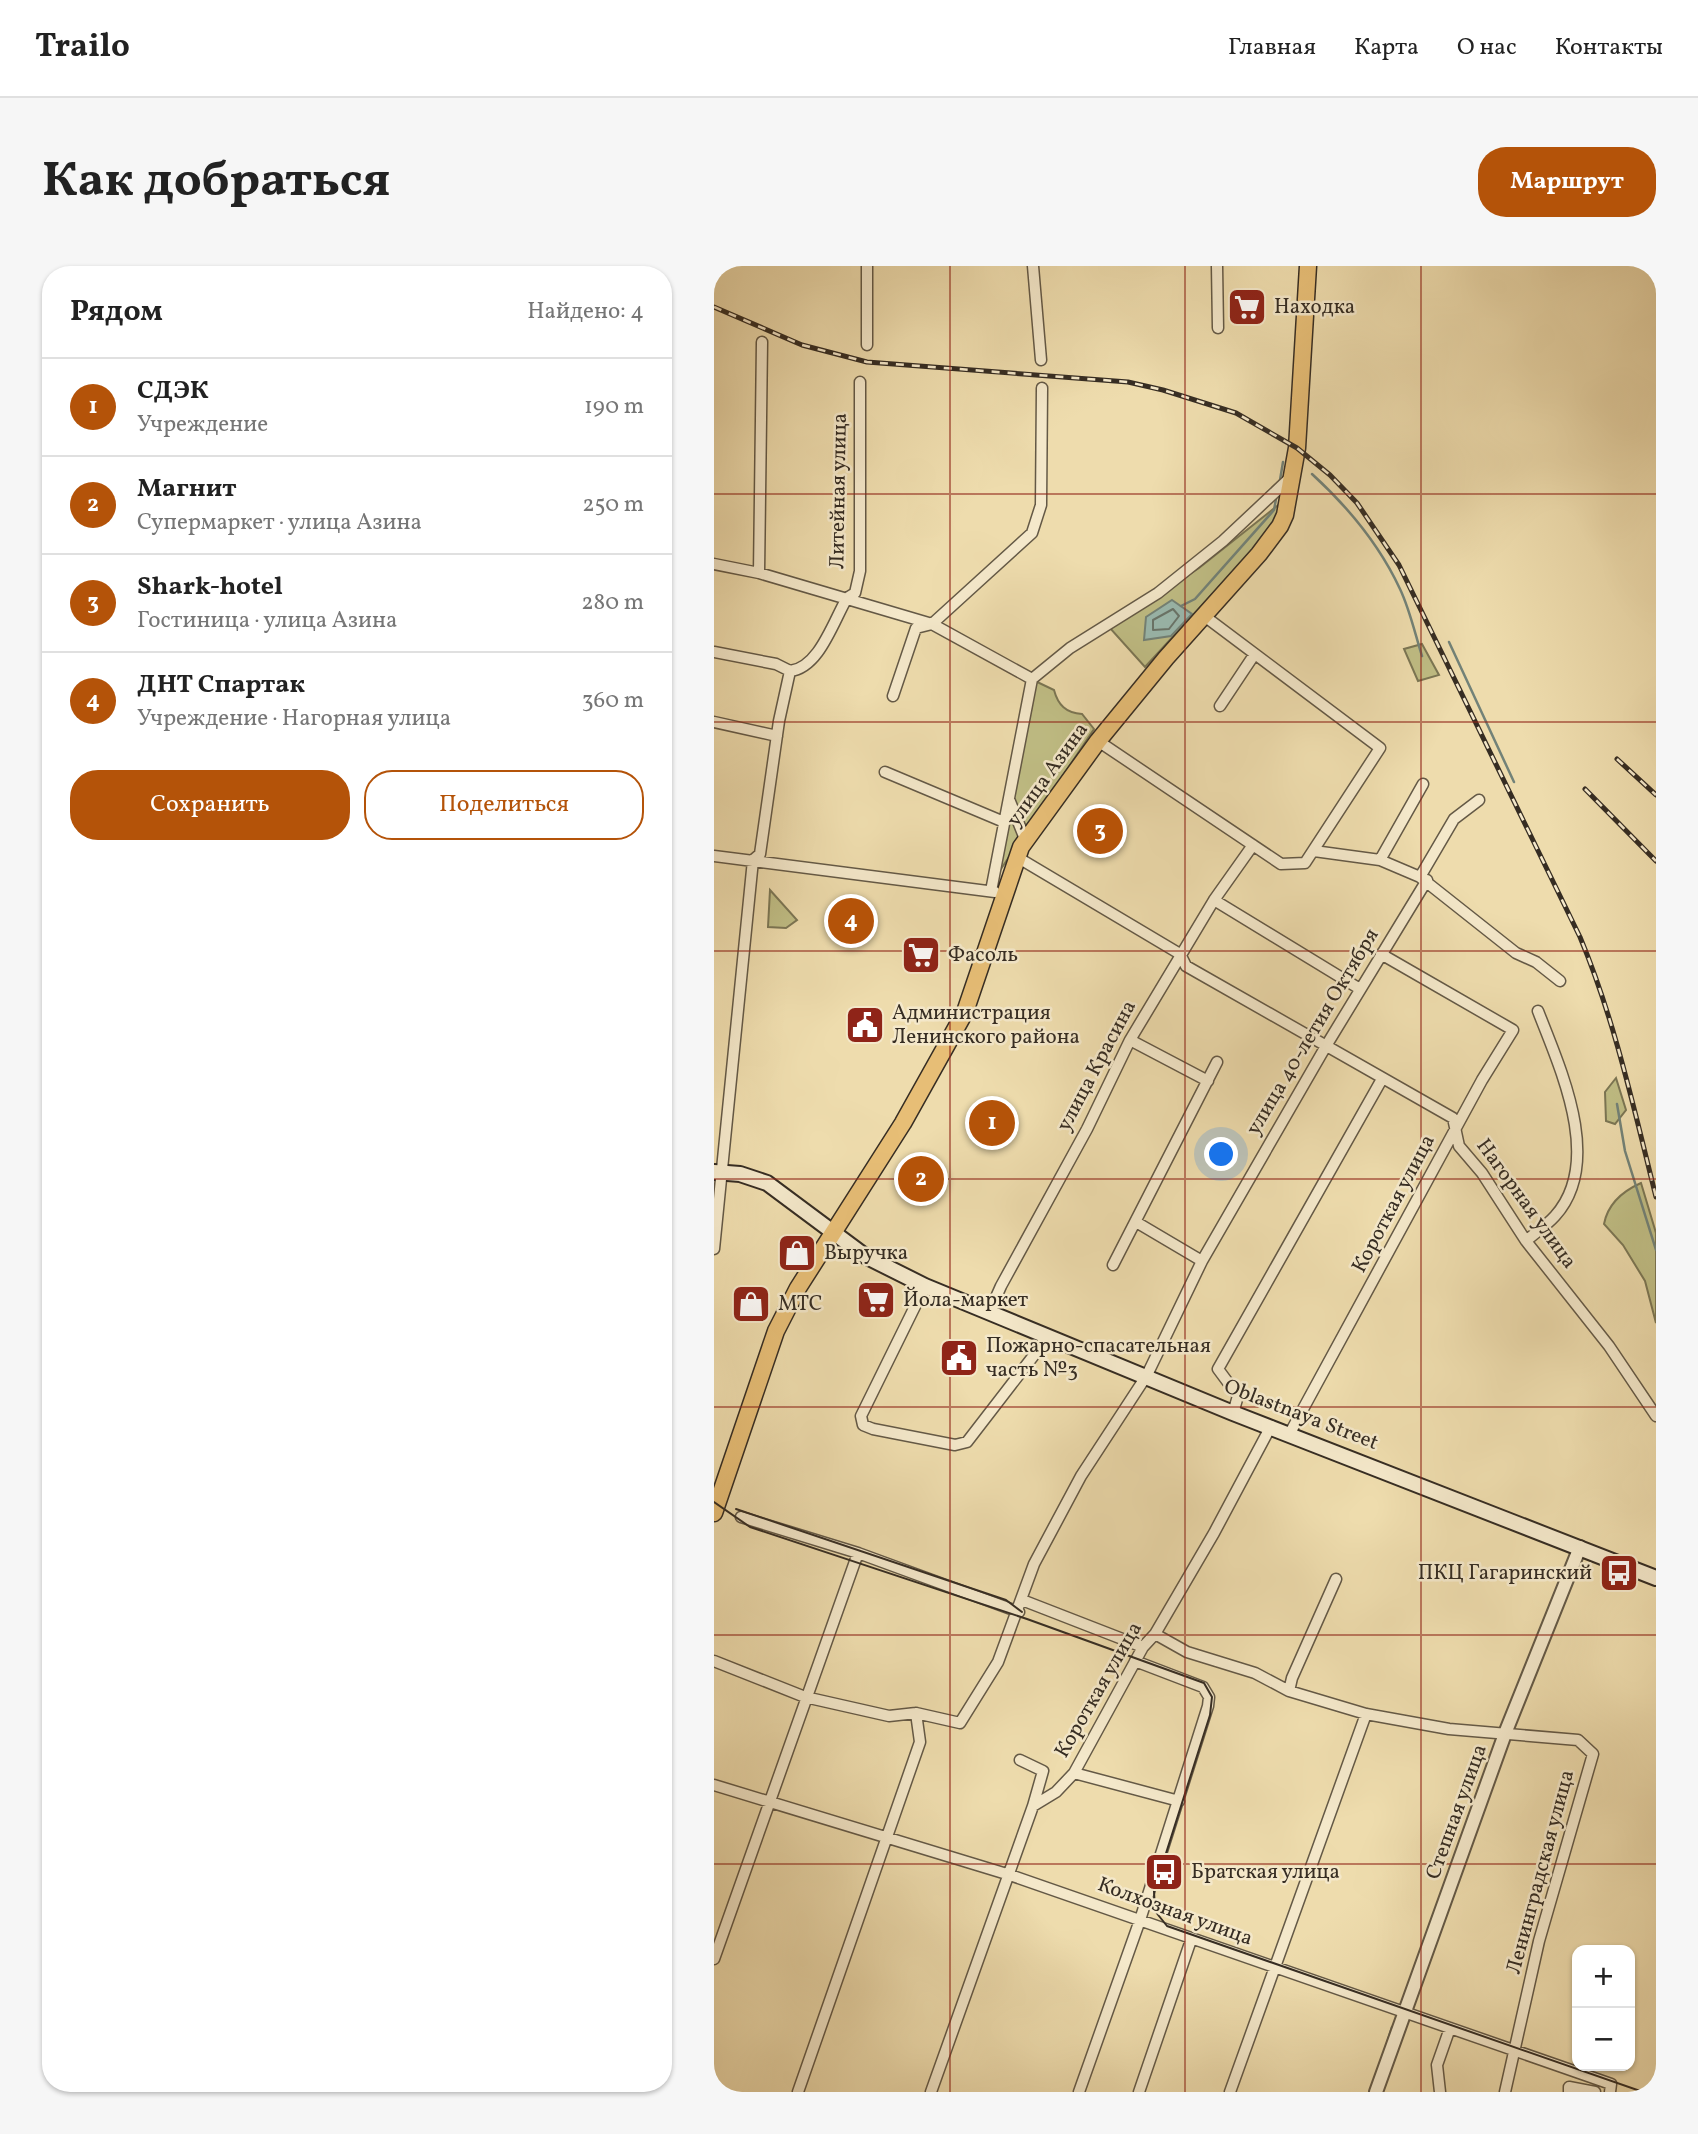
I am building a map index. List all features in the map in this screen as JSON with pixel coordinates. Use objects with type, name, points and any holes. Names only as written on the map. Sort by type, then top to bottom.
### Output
[{"type":"main road","name":"улица Азина","points":[[714,1513],[776,1331],[799,1288],[903,1123],[965,1012],[997,892],[1025,839],[1098,741],[1203,615],[1273,537],[1285,515],[1297,448],[1308,266]]},
{"type":"main road","name":"Oblastnaya Street","points":[[718,1173],[767,1183],[865,1256],[989,1314],[1147,1375],[1233,1413],[1656,1578]]},
{"type":"street","points":[[867,266],[867,345]]},
{"type":"street","points":[[1033,266],[1041,360]]},
{"type":"street","points":[[1217,266],[1218,328]]},
{"type":"street","points":[[759,573],[762,342]]},
{"type":"street","name":"Литейная улица","points":[[790,671],[803,669],[813,661],[847,598],[855,593],[860,570],[860,382]]},
{"type":"street","points":[[893,696],[916,628],[932,624],[1032,533],[1041,505],[1042,388]]},
{"type":"street","points":[[714,856],[997,892],[1004,822],[1032,679],[1070,648],[1158,593],[1223,541],[1291,477]]},
{"type":"street","points":[[714,564],[759,573],[932,624],[1032,679]]},
{"type":"street","points":[[1098,741],[1281,864],[1293,866],[1305,863],[1380,748],[1203,615]]},
{"type":"street","points":[[714,652],[776,663],[790,671],[777,736],[760,854],[753,860],[718,1173],[714,1249]]},
{"type":"street","points":[[1220,706],[1254,655]]},
{"type":"street","points":[[714,722],[777,736]]},
{"type":"street","points":[[885,772],[1004,822]]},
{"type":"street","points":[[1380,860],[1423,784]]},
{"type":"street","points":[[1009,799],[1025,839]]},
{"type":"street","name":"улица 40-летия Октября","points":[[916,1713],[960,1723],[998,1662],[1034,1564],[1081,1476],[1147,1375],[1202,1261],[1381,954],[1454,819],[1479,800]]},
{"type":"street","name":"улица Красина","points":[[989,1314],[1001,1286],[1087,1129],[1130,1041],[1180,954],[1253,845]]},
{"type":"street","points":[[1314,851],[1380,860],[1424,878],[1516,953],[1536,962],[1560,981]]},
{"type":"street","name":"Нагорная улица","points":[[1017,857],[1180,954],[1186,966],[1452,1118],[1457,1128],[1459,1146],[1482,1173],[1526,1241],[1609,1346],[1656,1416]]},
{"type":"street","points":[[1214,900],[1360,989]]},
{"type":"street","name":"Короткая улица","points":[[1290,1433],[1482,1080],[1513,1030],[1381,954]]},
{"type":"street","points":[[1526,1241],[1556,1215],[1576,1170],[1579,1155],[1569,1093],[1538,1011]]},
{"type":"street","points":[[1130,1041],[1208,1081]]},
{"type":"street","points":[[1113,1265],[1217,1062]]},
{"type":"street","points":[[1233,1413],[1238,1396],[1218,1369],[1382,1079]]},
{"type":"street","points":[[1136,1222],[1202,1261]]},
{"type":"street","points":[[925,1286],[861,1416],[863,1425],[955,1445],[967,1442],[1048,1338]]},
{"type":"street","name":"Короткая улица","points":[[1033,1806],[1056,1792],[1074,1773],[1143,1647],[1154,1634],[1214,1533],[1271,1426]]},
{"type":"street","points":[[741,1517],[858,1553],[1018,1612]]},
{"type":"street","name":"Степная улица","points":[[1376,2092],[1506,1731],[1580,1547]]},
{"type":"street","points":[[714,1959],[804,1697],[858,1553]]},
{"type":"street","points":[[1289,1691],[1292,1678],[1336,1579]]},
{"type":"street","points":[[1022,1600],[1143,1647]]},
{"type":"street","points":[[1154,1634],[1187,1652],[1255,1673],[1289,1691],[1366,1714],[1449,1729],[1506,1731]]},
{"type":"street","points":[[714,1661],[804,1697],[889,1716],[916,1713],[920,1742],[798,2092]]},
{"type":"street","points":[[1079,2092],[1140,1920],[1209,1697],[1203,1687],[1135,1661]]},
{"type":"street","points":[[1230,2092],[1366,1714]]},
{"type":"street","name":"Ленинградская улица","points":[[1505,2092],[1539,1941],[1593,1754],[1578,1740],[1506,1731]]},
{"type":"street","points":[[931,2092],[1010,1875],[1043,1771],[1020,1760]]},
{"type":"street","points":[[1074,1773],[1179,1801]]},
{"type":"street","name":"Колхозная улица","points":[[714,1785],[887,1835],[1010,1875],[1611,2084],[1610,2092]]},
{"type":"street","points":[[1139,2092],[1191,1940]]},
{"type":"street","points":[[1440,2092],[1437,2065],[1450,2028]]},
{"type":"street","points":[[1569,2092],[1569,2087],[1595,2092]]},
{"type":"shaded area","points":[[1282,502],[1274,527],[1145,667],[1109,627],[1199,568]]},
{"type":"shaded area","points":[[1422,644],[1439,675],[1418,681],[1404,649]]},
{"type":"shaded area","points":[[1033,680],[1054,690],[1064,707],[1071,712],[1082,714],[1094,729],[997,875]]},
{"type":"shaded area","points":[[770,890],[797,920],[786,928],[768,927]]},
{"type":"shaded area","points":[[1616,1078],[1626,1110],[1615,1124],[1606,1121],[1605,1092]]},
{"type":"shaded area","points":[[1641,1183],[1656,1233],[1656,1323],[1645,1281],[1623,1245],[1604,1224],[1617,1199]]},
{"type":"water","points":[[1172,600],[1192,614],[1171,636],[1144,640],[1146,617]]},
{"type":"waterway","points":[[1280,480],[1283,462]]},
{"type":"waterway","points":[[1312,474],[1350,513],[1383,557],[1404,597],[1422,656]]},
{"type":"waterway","points":[[1181,606],[1195,599],[1274,510],[1276,499]]},
{"type":"waterway","points":[[1449,642],[1514,782]]},
{"type":"waterway","points":[[1617,1104],[1625,1151],[1656,1250]]},
{"type":"waterway","points":[[1388,2040],[1392,2027]]},
{"type":"tram line","points":[[714,1502],[750,1527],[1027,1619],[1204,1683],[1212,1697],[1210,1715],[1154,1891],[1155,1911],[1167,1926],[1643,2092]]},
{"type":"tram line","points":[[736,1509],[1006,1600],[1022,1612]]},
{"type":"railway","points":[[714,307],[802,345],[867,362],[1128,382],[1163,390],[1236,413],[1297,448],[1330,475],[1357,503],[1399,565],[1580,937],[1614,1033],[1656,1197]]},
{"type":"railway","points":[[1617,759],[1656,795]]},
{"type":"railway","points":[[1585,789],[1656,861]]},
{"type":"place","name":"Находка","points":[[1247,307]]},
{"type":"place","name":"Shark-hotel","points":[[1100,831]]},
{"type":"place","name":"ДНТ Спартак","points":[[851,921]]},
{"type":"place","name":"Фасоль","points":[[921,955]]},
{"type":"place","name":"Администрация Ленинского района","points":[[865,1025]]},
{"type":"place","name":"СДЭК","points":[[992,1123]]},
{"type":"place","name":"Магнит","points":[[921,1179]]},
{"type":"place","name":"Выручка","points":[[797,1253]]},
{"type":"place","name":"Йола-маркет","points":[[876,1300]]},
{"type":"place","name":"МТС","points":[[751,1304]]},
{"type":"place","name":"Пожарно-спасательная часть №3","points":[[959,1358]]},
{"type":"place","name":"ПКЦ Гагаринский","points":[[1619,1573]]},
{"type":"place","name":"Братская улица","points":[[1164,1872]]}]
